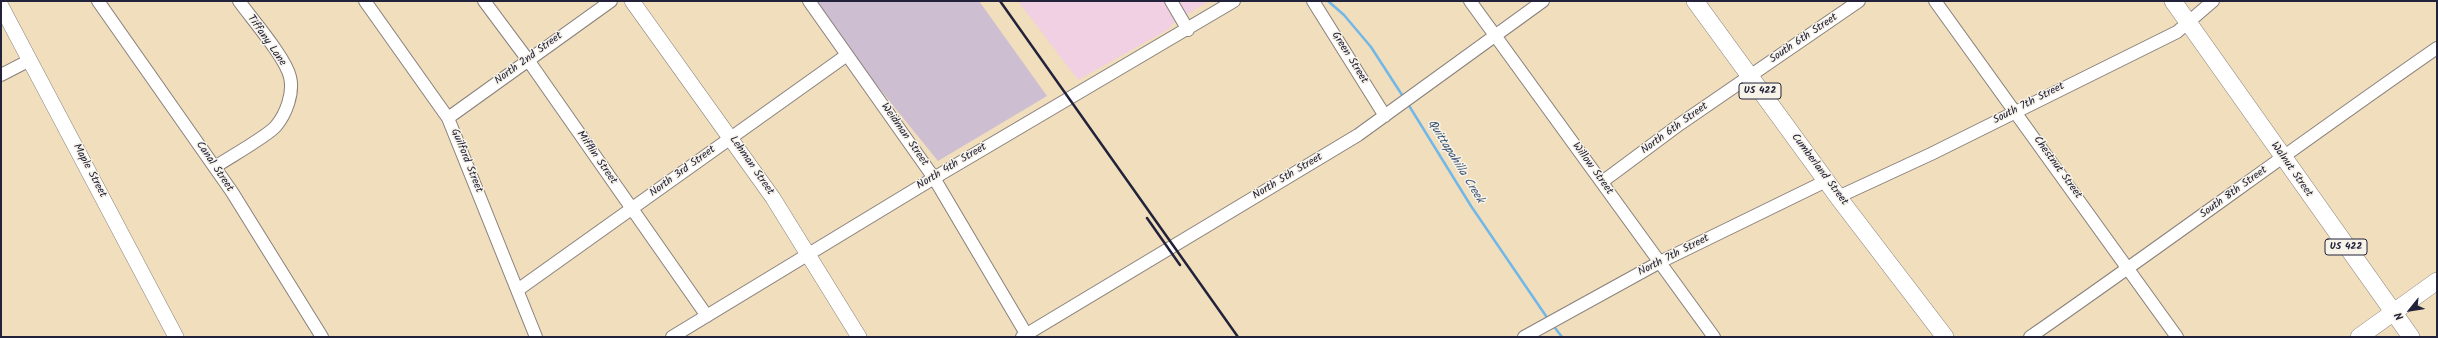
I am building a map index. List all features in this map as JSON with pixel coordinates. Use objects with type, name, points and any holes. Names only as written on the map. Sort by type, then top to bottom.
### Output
[{"type":"highway","name":"Cumberland Street","points":[[1695,1],[1826,181],[1945,337]]},
{"type":"highway","name":"Walnut Street","points":[[2172,1],[2411,337]]},
{"type":"highway","points":[[2359,337],[2437,281]]},
{"type":"main road","name":"Lehman Street","points":[[632,1],[732,137],[809,254],[859,337]]},
{"type":"main road","name":"Maple Street","points":[[1,6],[176,337]]},
{"type":"street","name":"Canal Street","points":[[98,1],[215,166],[260,235],[322,337]]},
{"type":"street","name":"Tiffany Lane","points":[[215,166],[275,126],[287,106],[290,92],[290,77],[282,62],[239,1]]},
{"type":"street","name":"Guilford Street","points":[[365,1],[448,118],[519,289],[536,337]]},
{"type":"street","name":"Mifflin Street","points":[[484,1],[528,60],[707,316]]},
{"type":"street","name":"North 2nd Street","points":[[448,118],[611,1]]},
{"type":"street","name":"Weidman Street","points":[[808,1],[934,178],[1026,336]]},
{"type":"street","points":[[1171,1],[1188,30]]},
{"type":"street","name":"North 4th Street","points":[[672,337],[934,178],[1188,30],[1234,1]]},
{"type":"street","name":"Green Street","points":[[1313,1],[1385,116]]},
{"type":"street","name":"Willow Street","points":[[1470,1],[1714,337]]},
{"type":"street","name":"North 5th Street","points":[[1026,336],[1351,139],[1413,96],[1543,1]]},
{"type":"street","name":"South 6th Street","points":[[1749,76],[1859,1]]},
{"type":"street","name":"Chestnut Street","points":[[1935,1],[2016,111],[2177,337]]},
{"type":"street","name":"South 7th Street","points":[[1838,197],[1932,154],[2176,32],[2187,21],[2213,1]]},
{"type":"street","name":"South 8th Street","points":[[2030,337],[2128,270],[2282,157],[2437,48]]},
{"type":"street","name":"North 3rd Street","points":[[519,289],[847,55]]},
{"type":"street","points":[[1,75],[30,60]]},
{"type":"street","name":"North 6th Street","points":[[1602,182],[1749,76]]},
{"type":"street","name":"North 7th Street","points":[[1524,337],[1544,324],[1660,262],[1826,181]]},
{"type":"shaded area","points":[[816,1],[979,1],[1047,96],[938,161],[874,82]]},
{"type":"shaded area","points":[[1018,1],[1209,1],[1172,24],[1169,29],[1078,80]]},
{"type":"waterway","name":"Quittapahilla Creek","points":[[1328,1],[1344,15],[1371,47],[1404,98]]},
{"type":"waterway","name":"Quittapahilla Creek","points":[[1408,104],[1471,206],[1548,319]]},
{"type":"waterway","name":"Quittapahilla Creek","points":[[1552,324],[1562,337]]},
{"type":"railway","points":[[1000,1],[1238,337]]},
{"type":"railway","points":[[1147,218],[1180,265]]}]
